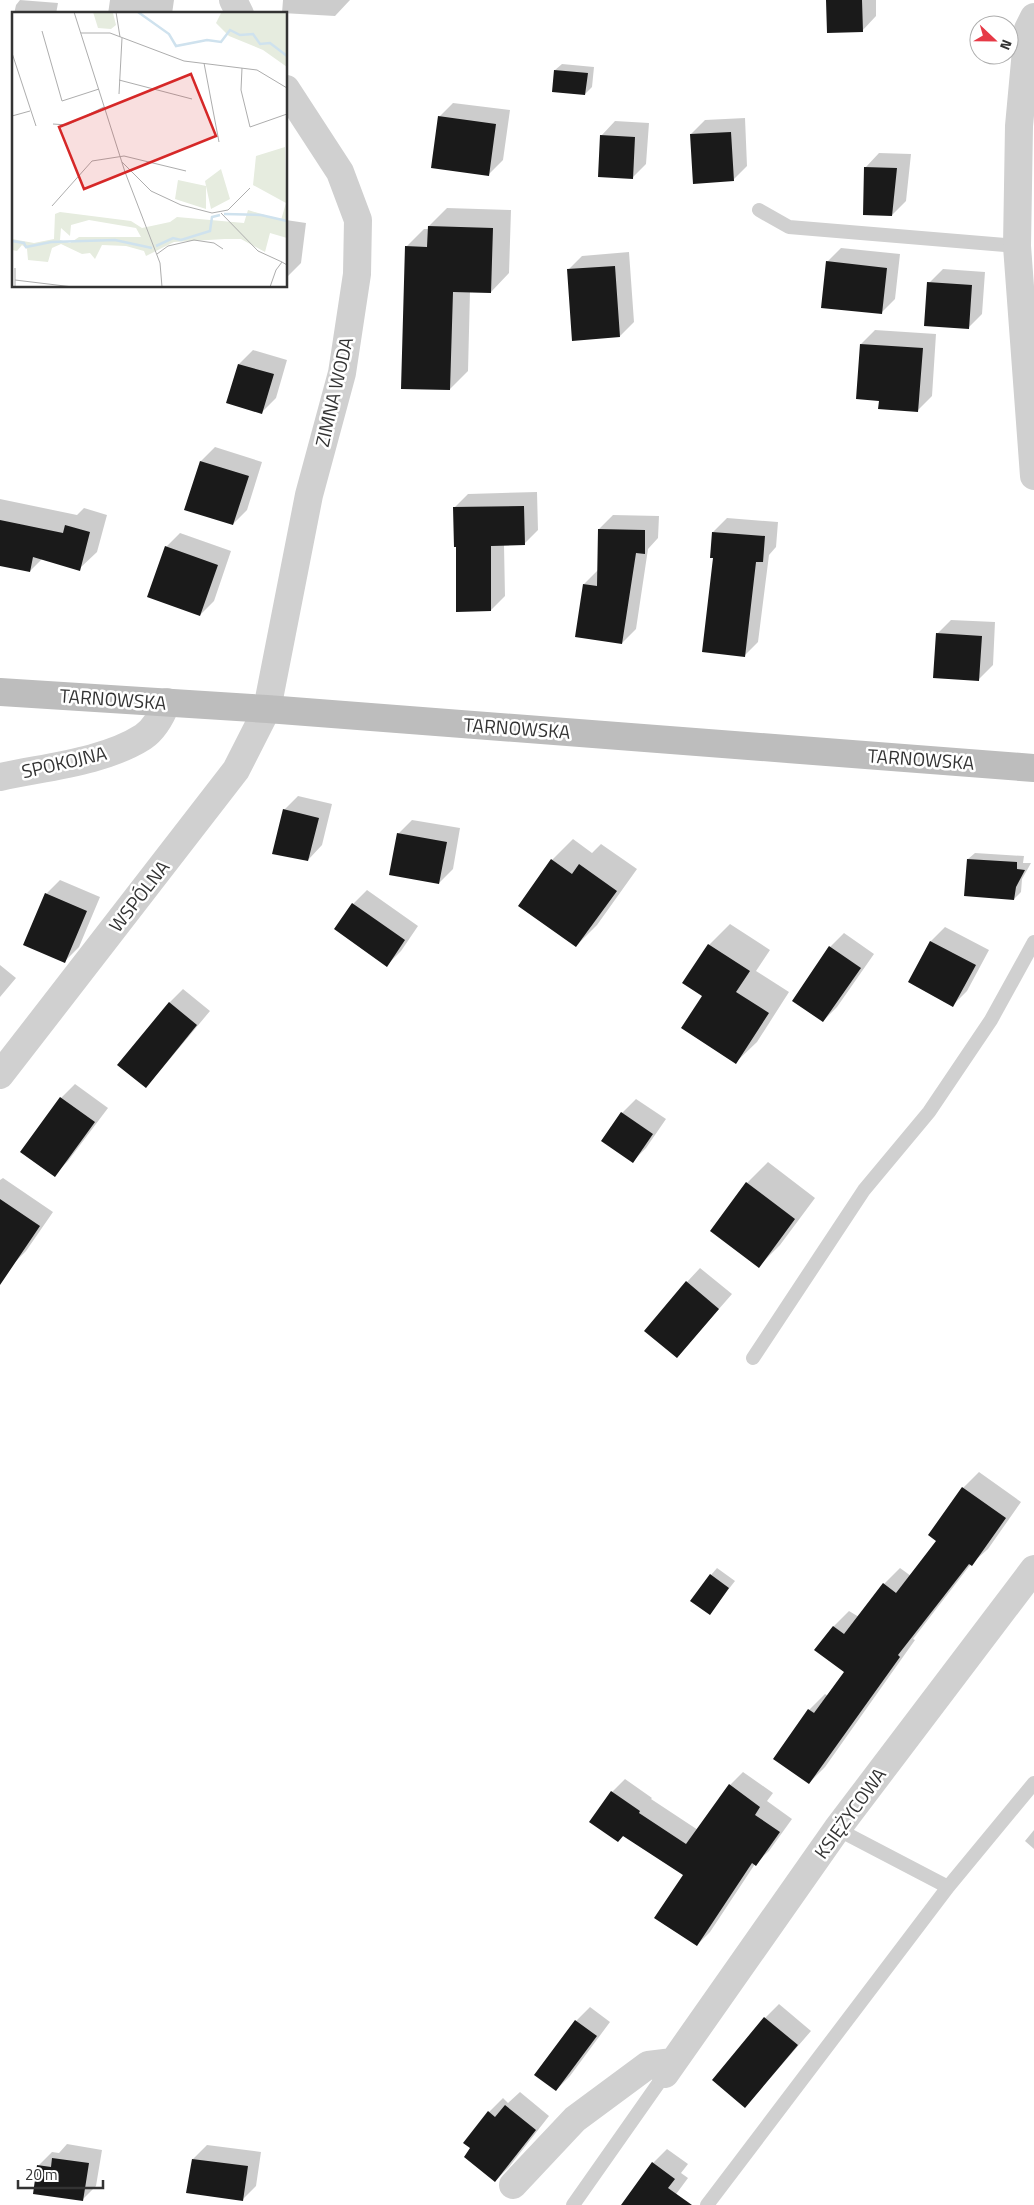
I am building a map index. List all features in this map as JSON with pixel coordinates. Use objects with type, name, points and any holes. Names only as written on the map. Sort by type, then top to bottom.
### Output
[{"type":"main road","name":"TARNOWSKA","points":[[0,692],[267,709],[1034,768]]},
{"type":"street","points":[[233,0],[239,12]]},
{"type":"street","points":[[1034,17],[1028,29],[1019,126],[1018,246],[1034,476]]},
{"type":"street","name":"ZIMNA WODA","points":[[267,709],[309,496],[342,374],[357,274],[358,220],[340,172],[288,93]]},
{"type":"street","name":"SPOKOJNA","points":[[0,777],[106,755],[144,736],[160,718],[167,702]]},
{"type":"street","name":"WSPÓLNA","points":[[0,1075],[236,770],[267,709]]},
{"type":"street","name":"KSIĘŻYCOWA","points":[[669,2068],[837,1829],[1034,1569]]},
{"type":"street","points":[[513,2185],[574,2119],[648,2065],[669,2068]]},
{"type":"lane","points":[[760,210],[788,227],[1018,246]]},
{"type":"lane","points":[[753,1358],[864,1190],[929,1112],[991,1020],[1034,942]]},
{"type":"lane","points":[[707,2205],[948,1887],[1034,1783]]},
{"type":"lane","points":[[837,1829],[948,1887]]},
{"type":"lane","points":[[573,2205],[669,2068]]},
{"type":"building","points":[[826,0],[862,0],[863,32],[827,33]]},
{"type":"building","points":[[554,70],[588,73],[585,95],[552,92]]},
{"type":"building","points":[[438,116],[496,124],[489,176],[431,168]]},
{"type":"building","points":[[731,132],[734,181],[693,184],[690,134]]},
{"type":"building","points":[[600,135],[635,137],[633,179],[598,177]]},
{"type":"building","points":[[864,167],[897,168],[892,216],[863,215]]},
{"type":"building","points":[[428,226],[493,228],[491,293],[453,292],[450,390],[401,389],[405,246],[427,247]]},
{"type":"building","points":[[826,261],[887,268],[882,314],[821,308]]},
{"type":"building","points":[[615,266],[620,337],[572,341],[567,269]]},
{"type":"building","points":[[927,282],[972,285],[969,329],[924,326]]},
{"type":"building","points":[[860,344],[923,348],[918,412],[878,409],[879,401],[856,399]]},
{"type":"building","points":[[238,364],[274,374],[262,414],[226,403]]},
{"type":"building","points":[[200,461],[249,476],[233,525],[184,510]]},
{"type":"building","points":[[524,506],[525,545],[491,546],[491,611],[456,612],[456,547],[454,547],[453,507]]},
{"type":"building","points":[[0,520],[63,533],[65,525],[90,532],[80,571],[33,557],[30,572],[0,566]]},
{"type":"building","points":[[598,529],[645,530],[645,554],[636,553],[622,644],[575,637],[583,584],[597,586]]},
{"type":"building","points":[[712,532],[765,536],[763,562],[756,562],[745,657],[702,652],[713,558],[710,558]]},
{"type":"building","points":[[165,546],[218,565],[200,616],[147,597]]},
{"type":"building","points":[[936,633],[982,636],[979,681],[933,678]]},
{"type":"building","points":[[283,809],[319,818],[308,861],[272,854]]},
{"type":"building","points":[[397,833],[447,842],[439,884],[389,875]]},
{"type":"building","points":[[551,859],[572,874],[579,864],[617,891],[576,947],[518,906]]},
{"type":"building","points":[[967,859],[1017,862],[1017,869],[1025,870],[1016,887],[1014,900],[964,896]]},
{"type":"building","points":[[45,893],[87,911],[65,963],[23,945]]},
{"type":"building","points":[[352,903],[405,940],[387,967],[334,929]]},
{"type":"building","points":[[930,941],[976,965],[953,1007],[908,982]]},
{"type":"building","points":[[708,944],[750,971],[736,992],[769,1013],[736,1064],[681,1028],[702,996],[682,983]]},
{"type":"building","points":[[829,946],[861,968],[823,1022],[792,1001]]},
{"type":"building","points":[[169,1002],[197,1025],[146,1088],[117,1065]]},
{"type":"building","points":[[60,1097],[95,1122],[55,1177],[20,1152]]},
{"type":"building","points":[[621,1112],[653,1134],[633,1163],[601,1141]]},
{"type":"building","points":[[746,1182],[795,1219],[759,1268],[710,1231]]},
{"type":"building","points":[[0,1199],[40,1226],[0,1285]]},
{"type":"building","points":[[686,1281],[719,1309],[677,1358],[644,1331]]},
{"type":"building","points":[[962,1487],[1006,1518],[972,1566],[969,1564],[898,1655],[900,1657],[809,1784],[773,1759],[808,1709],[814,1713],[844,1672],[814,1650],[833,1626],[844,1634],[883,1583],[896,1593],[936,1541],[928,1535]]},
{"type":"building","points":[[710,1574],[729,1588],[710,1615],[690,1601]]},
{"type":"building","points":[[729,1784],[760,1807],[755,1815],[780,1832],[756,1866],[752,1863],[697,1946],[654,1918],[683,1875],[623,1836],[618,1842],[589,1822],[611,1791],[640,1811],[639,1813],[686,1844]]},
{"type":"building","points":[[764,2017],[798,2045],[745,2108],[712,2080]]},
{"type":"building","points":[[575,2020],[597,2036],[556,2091],[534,2075]]},
{"type":"building","points":[[505,2105],[536,2130],[495,2182],[464,2157],[470,2148],[463,2143],[488,2111],[495,2117]]},
{"type":"building","points":[[52,2158],[89,2163],[83,2201],[33,2194],[37,2165],[51,2167]]},
{"type":"building","points":[[192,2159],[248,2166],[243,2201],[186,2193]]},
{"type":"building","points":[[652,2162],[675,2179],[668,2188],[692,2205],[621,2205]]}]
